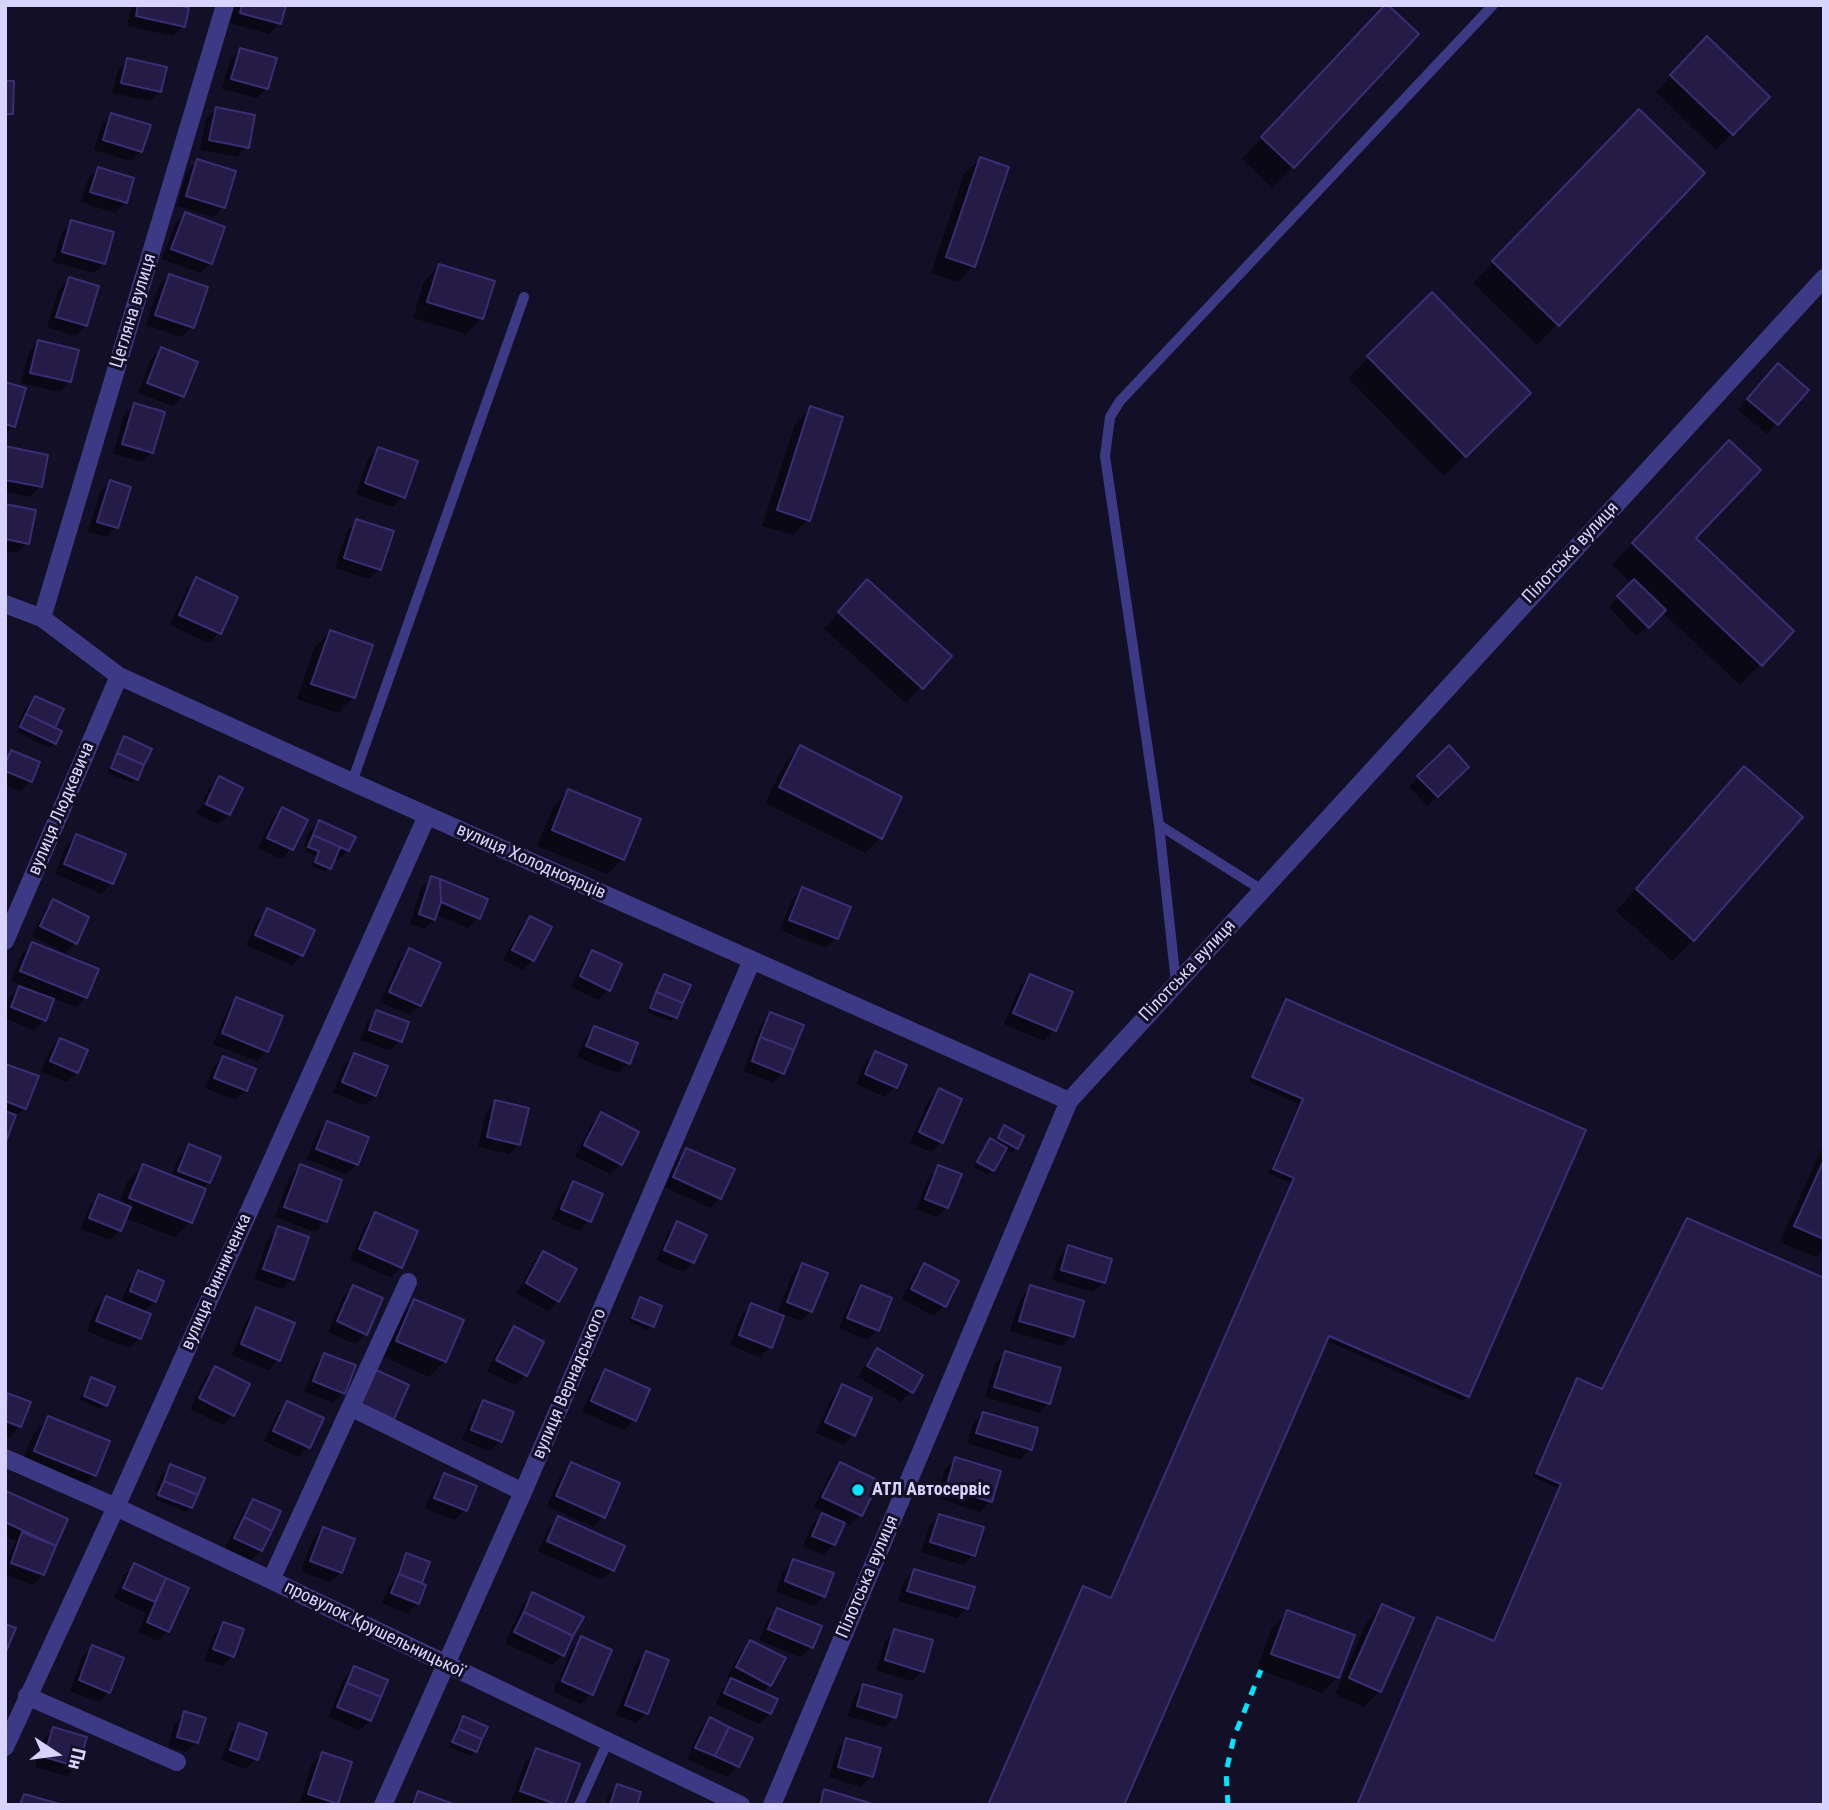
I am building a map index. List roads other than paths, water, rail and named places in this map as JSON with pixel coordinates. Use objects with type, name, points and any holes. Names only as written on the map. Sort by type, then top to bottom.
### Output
[{"type":"street","name":"Цегляна вулиця","points":[[42,618],[225,5]]},
{"type":"street","name":"Пілотська вулиця","points":[[772,1805],[1069,1101],[1824,278]]},
{"type":"street","name":"вулиця Холодноярців","points":[[5,604],[42,618],[118,676],[1069,1101]]},
{"type":"street","name":"вулиця Людкевича","points":[[5,942],[118,676]]},
{"type":"street","name":"вулиця Винниченка","points":[[5,1747],[427,816]]},
{"type":"street","name":"вулиця Вернадського","points":[[383,1805],[523,1492],[752,960]]},
{"type":"street","points":[[271,1580],[408,1282]]},
{"type":"street","points":[[352,1408],[523,1492]]},
{"type":"street","name":"провулок Крушельницької","points":[[5,1458],[271,1580],[741,1805]]},
{"type":"street","points":[[27,1696],[177,1762]]},
{"type":"lane","points":[[1176,984],[1160,825],[1105,456],[1110,417],[1120,401],[1493,5]]},
{"type":"lane","points":[[352,782],[524,297]]},
{"type":"lane","points":[[1160,825],[1262,890]]},
{"type":"lane","points":[[579,1805],[608,1741]]},
{"type":"railway","points":[[1228,1805],[1226,1772],[1234,1737],[1261,1670]]},
{"type":"place","name":"АТЛ Автосервіс","points":[[858,1490]]}]
